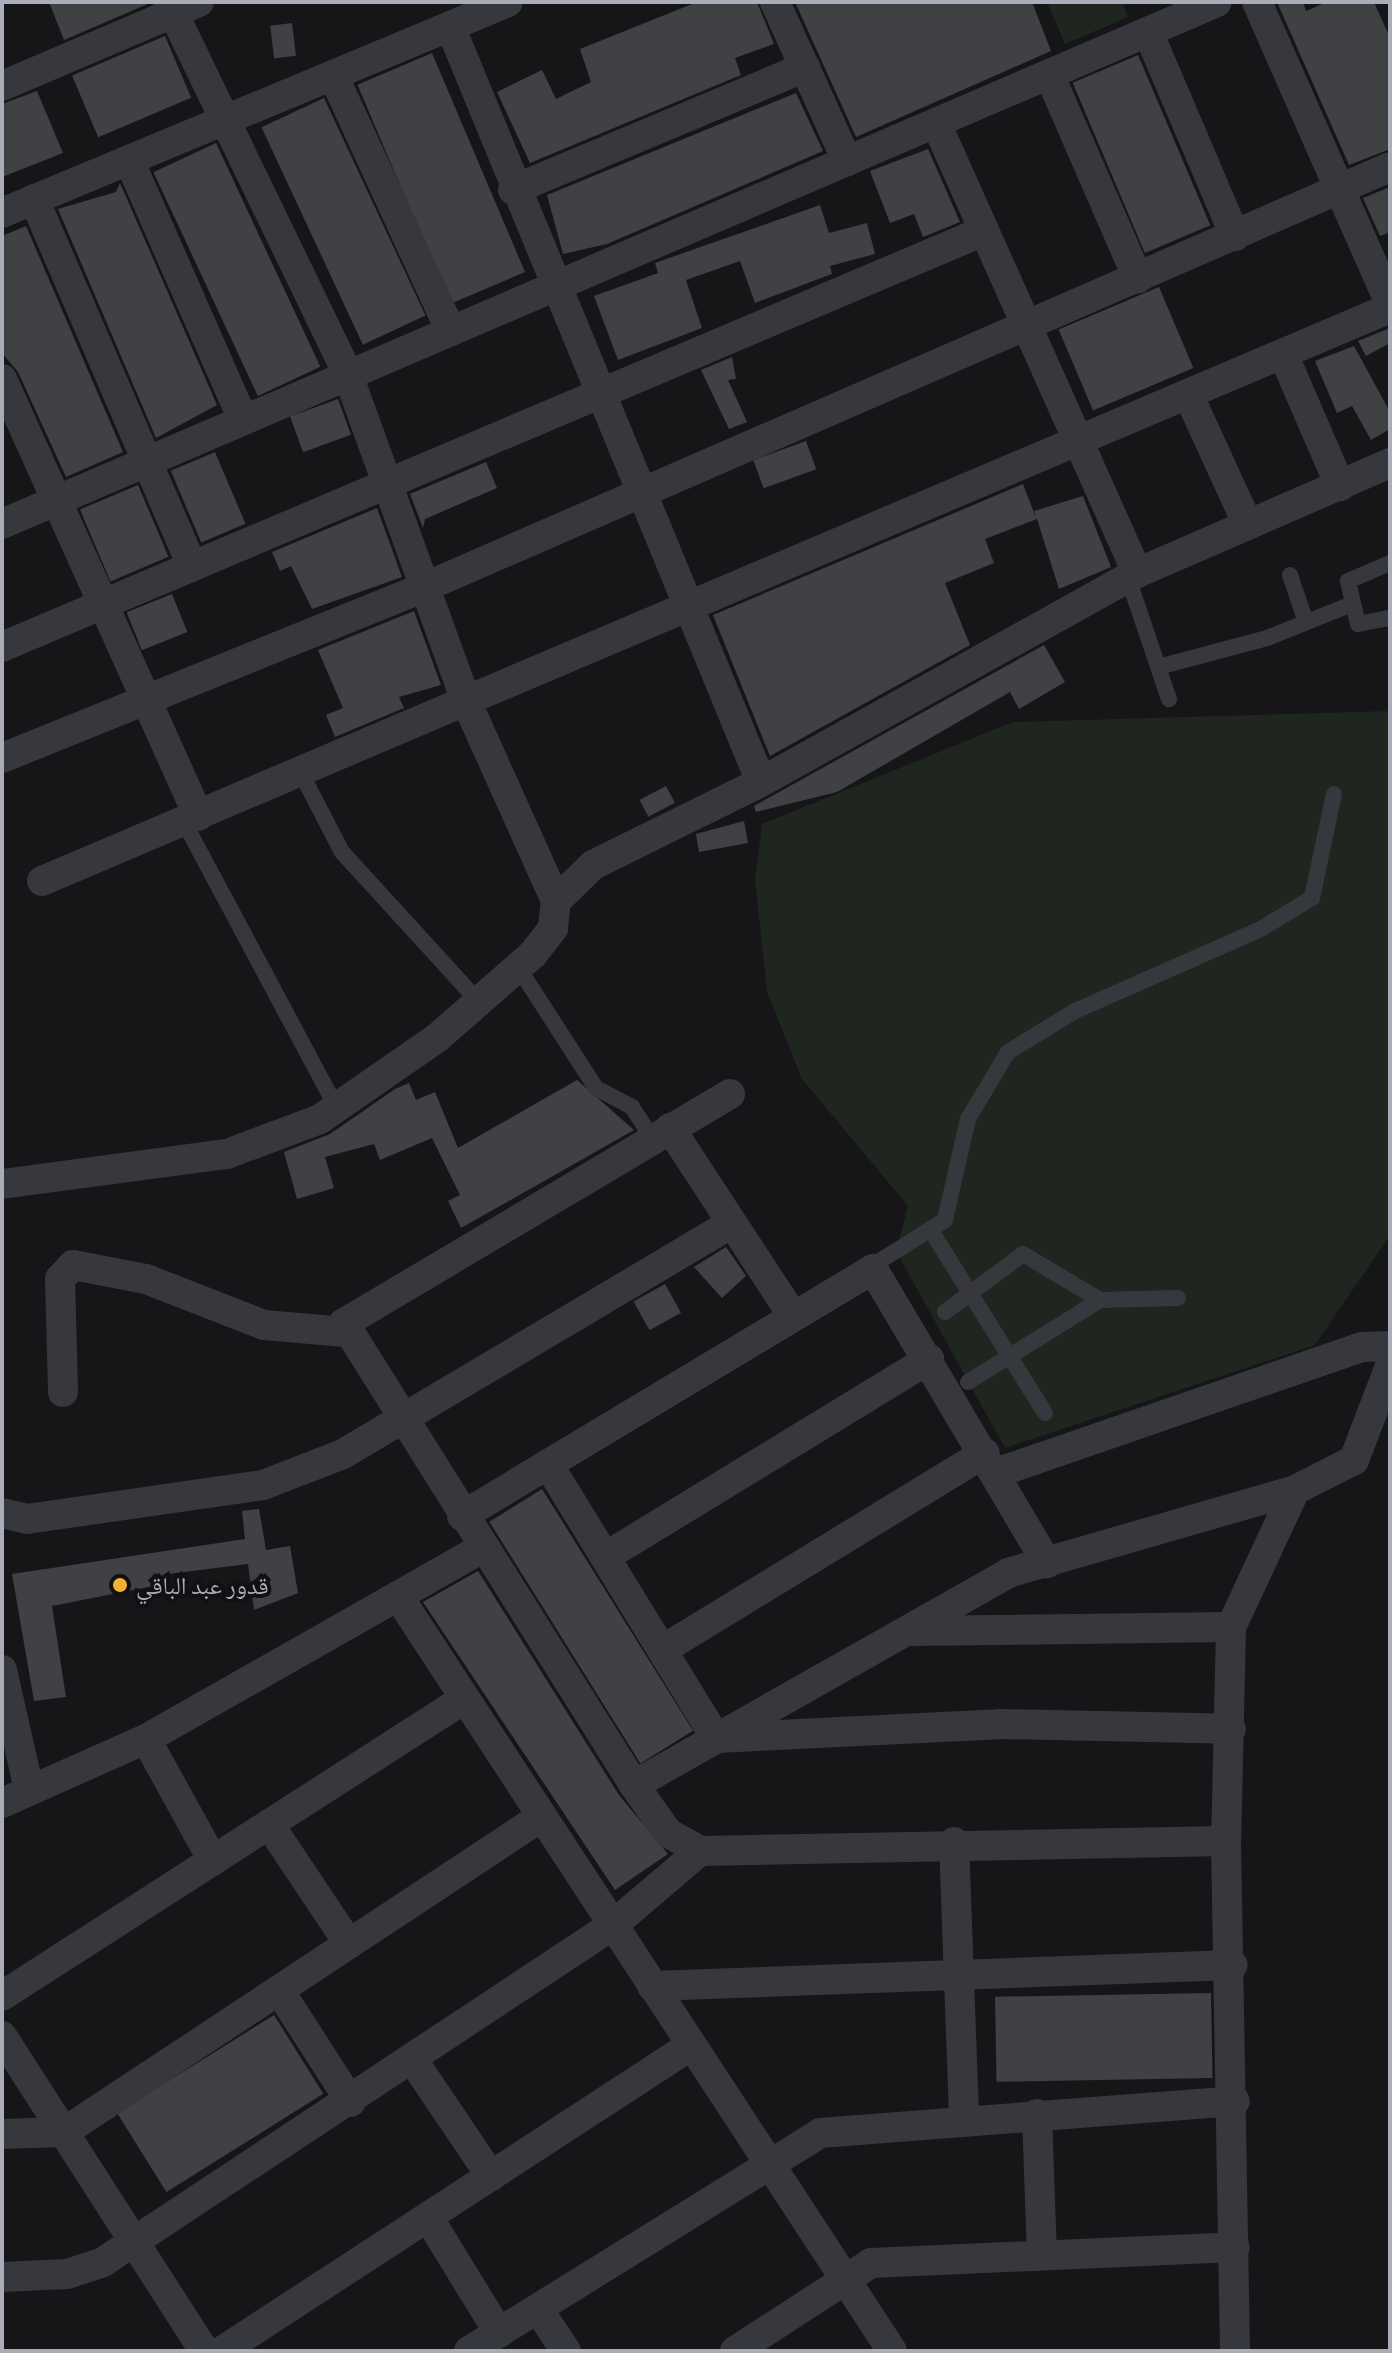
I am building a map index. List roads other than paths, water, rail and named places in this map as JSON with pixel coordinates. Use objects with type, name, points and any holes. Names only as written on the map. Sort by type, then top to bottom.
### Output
[{"type":"street","points":[[2,213],[508,2]]},
{"type":"street","points":[[775,2],[847,161]]},
{"type":"street","points":[[2,524],[1217,2]]},
{"type":"street","points":[[42,881],[467,703],[1390,306],[1257,2]]},
{"type":"street","points":[[2,86],[180,6],[227,119],[348,375],[390,482],[467,703],[556,901],[553,928],[518,967],[479,1002],[337,1108],[227,1154],[2,1184]]},
{"type":"street","points":[[450,26],[513,190],[761,782]]},
{"type":"street","points":[[1148,32],[1235,236]]},
{"type":"street","points":[[513,190],[805,67]]},
{"type":"street","points":[[1049,74],[1138,279]]},
{"type":"street","points":[[333,75],[451,331]]},
{"type":"street","points":[[936,123],[1078,441],[1132,575]]},
{"type":"street","points":[[129,160],[243,420]]},
{"type":"street","points":[[2,758],[425,587],[1028,328],[1390,167]]},
{"type":"street","points":[[34,199],[192,566]]},
{"type":"street","points":[[2,647],[984,231]]},
{"type":"street","points":[[1283,354],[1340,486]]},
{"type":"street","points":[[2,379],[146,699],[191,819]]},
{"type":"street","points":[[1188,394],[1248,525]]},
{"type":"street","points":[[556,901],[622,847],[761,782],[1132,575],[1390,463]]},
{"type":"street","points":[[730,1094],[349,1315],[346,1332],[634,1785],[668,1833],[700,1851],[954,1842],[1226,1841]]},
{"type":"street","points":[[661,1133],[732,1223],[793,1316]]},
{"type":"street","points":[[2,1513],[27,1519],[263,1485],[343,1454],[732,1223]]},
{"type":"street","points":[[63,1392],[60,1279],[73,1265],[146,1279],[264,1325],[346,1332]]},
{"type":"street","points":[[462,1516],[866,1269],[881,1274],[1047,1563]]},
{"type":"street","points":[[662,1650],[990,1463],[1362,1347],[1390,1346]]},
{"type":"street","points":[[605,1557],[929,1359]]},
{"type":"street","points":[[634,1785],[1008,1573],[1295,1490],[1354,1460],[1390,1366]]},
{"type":"street","points":[[548,1464],[716,1738]]},
{"type":"street","points":[[1235,2351],[1233,1965],[1226,1841],[1231,1627],[1295,1490]]},
{"type":"street","points":[[2,1803],[146,1739],[482,1548]]},
{"type":"street","points":[[398,1596],[892,2351]]},
{"type":"street","points":[[906,1631],[1231,1627]]},
{"type":"street","points":[[2,1670],[29,1790]]},
{"type":"street","points":[[2,1996],[464,1699]]},
{"type":"street","points":[[716,1738],[999,1724],[1231,1729]]},
{"type":"street","points":[[146,1739],[213,1861]]},
{"type":"street","points":[[2,2134],[64,2132],[541,1817]]},
{"type":"street","points":[[269,1824],[349,1944]]},
{"type":"street","points":[[954,1842],[956,1976],[964,2118]]},
{"type":"street","points":[[2,2277],[67,2274],[103,2262],[414,2062],[613,1925],[700,1851]]},
{"type":"street","points":[[652,1986],[1233,1965]]},
{"type":"street","points":[[279,1990],[351,2102]]},
{"type":"street","points":[[2,2036],[204,2351]]},
{"type":"street","points":[[222,2351],[690,2046]]},
{"type":"street","points":[[414,2062],[491,2176]]},
{"type":"street","points":[[469,2351],[820,2133],[964,2118],[1235,2101]]},
{"type":"street","points":[[1037,2114],[1042,2254]]},
{"type":"street","points":[[428,2217],[499,2333]]},
{"type":"street","points":[[735,2351],[871,2263],[1235,2247]]},
{"type":"street","points":[[538,2309],[566,2351]]},
{"type":"lane","points":[[1390,563],[1348,581],[1358,624],[1390,618]]},
{"type":"lane","points":[[1132,575],[1162,666],[1169,699]]},
{"type":"lane","points":[[1290,575],[1306,622]]},
{"type":"lane","points":[[1162,666],[1306,622],[1352,604]]},
{"type":"lane","points":[[301,773],[342,852],[479,1002]]},
{"type":"lane","points":[[866,1269],[945,1220],[968,1119],[1008,1052],[1075,1011],[1259,930],[1312,898],[1334,794]]},
{"type":"lane","points":[[191,819],[337,1108]]},
{"type":"lane","points":[[518,967],[596,1088],[630,1105],[661,1133]]},
{"type":"lane","points":[[930,1229],[1045,1413]]},
{"type":"lane","points":[[945,1312],[1023,1254],[1100,1300]]},
{"type":"lane","points":[[968,1382],[1100,1300],[1178,1298]]},
{"type":"place","name":"قدور عبد الباقي","points":[[120,1585]]}]
